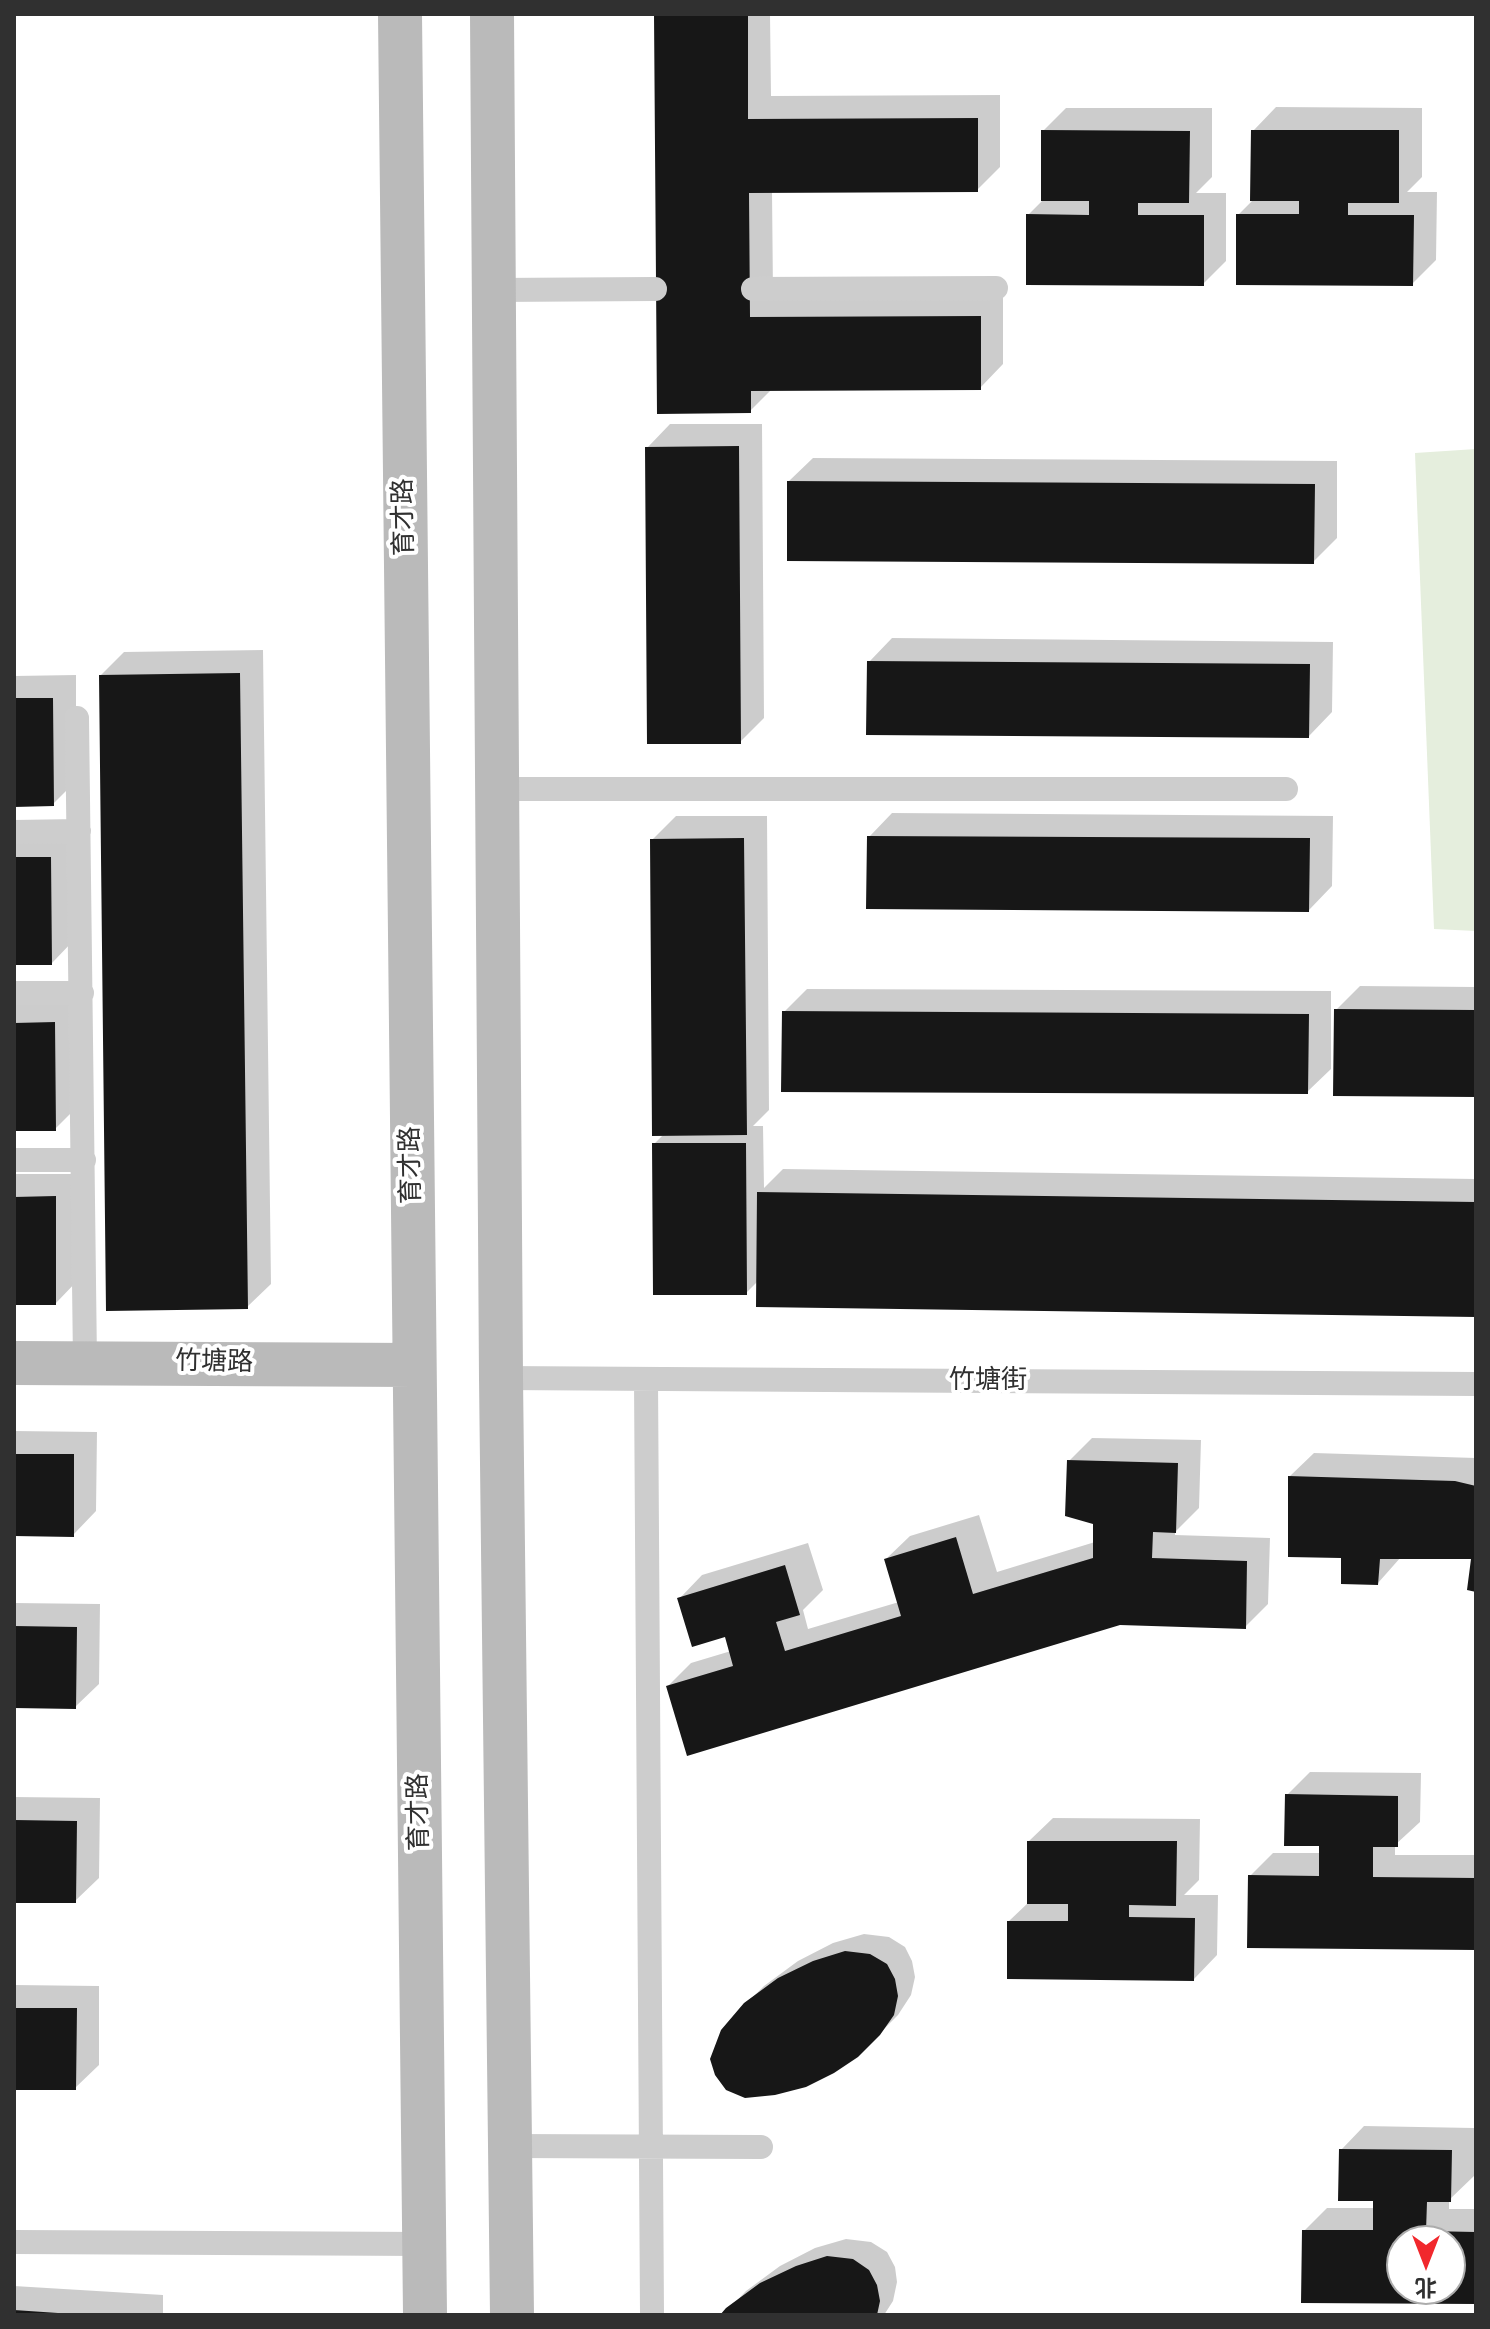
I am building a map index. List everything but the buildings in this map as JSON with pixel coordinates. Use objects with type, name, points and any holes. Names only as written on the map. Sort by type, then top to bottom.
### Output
[{"type":"main road","name":"育才路","points":[[400,14],[425,2315]]},
{"type":"main road","points":[[492,14],[501,1378],[512,2315]]},
{"type":"main road","name":"竹塘路","points":[[14,1363],[414,1365]]},
{"type":"lane","points":[[753,289],[996,288]]},
{"type":"lane","points":[[494,290],[655,289]]},
{"type":"lane","points":[[77,718],[85,1362]]},
{"type":"lane","points":[[497,789],[1286,789]]},
{"type":"lane","points":[[14,832],[79,831]]},
{"type":"lane","points":[[14,993],[82,993]]},
{"type":"lane","points":[[14,1160],[84,1160]]},
{"type":"lane","name":"竹塘街","points":[[501,1378],[1476,1384]]},
{"type":"lane","points":[[646,1379],[652,2315]]},
{"type":"lane","points":[[510,2146],[761,2147]]},
{"type":"lane","points":[[14,2242],[425,2244]]},
{"type":"green space","points":[[1476,449],[1476,931],[1434,929],[1415,453]]}]
